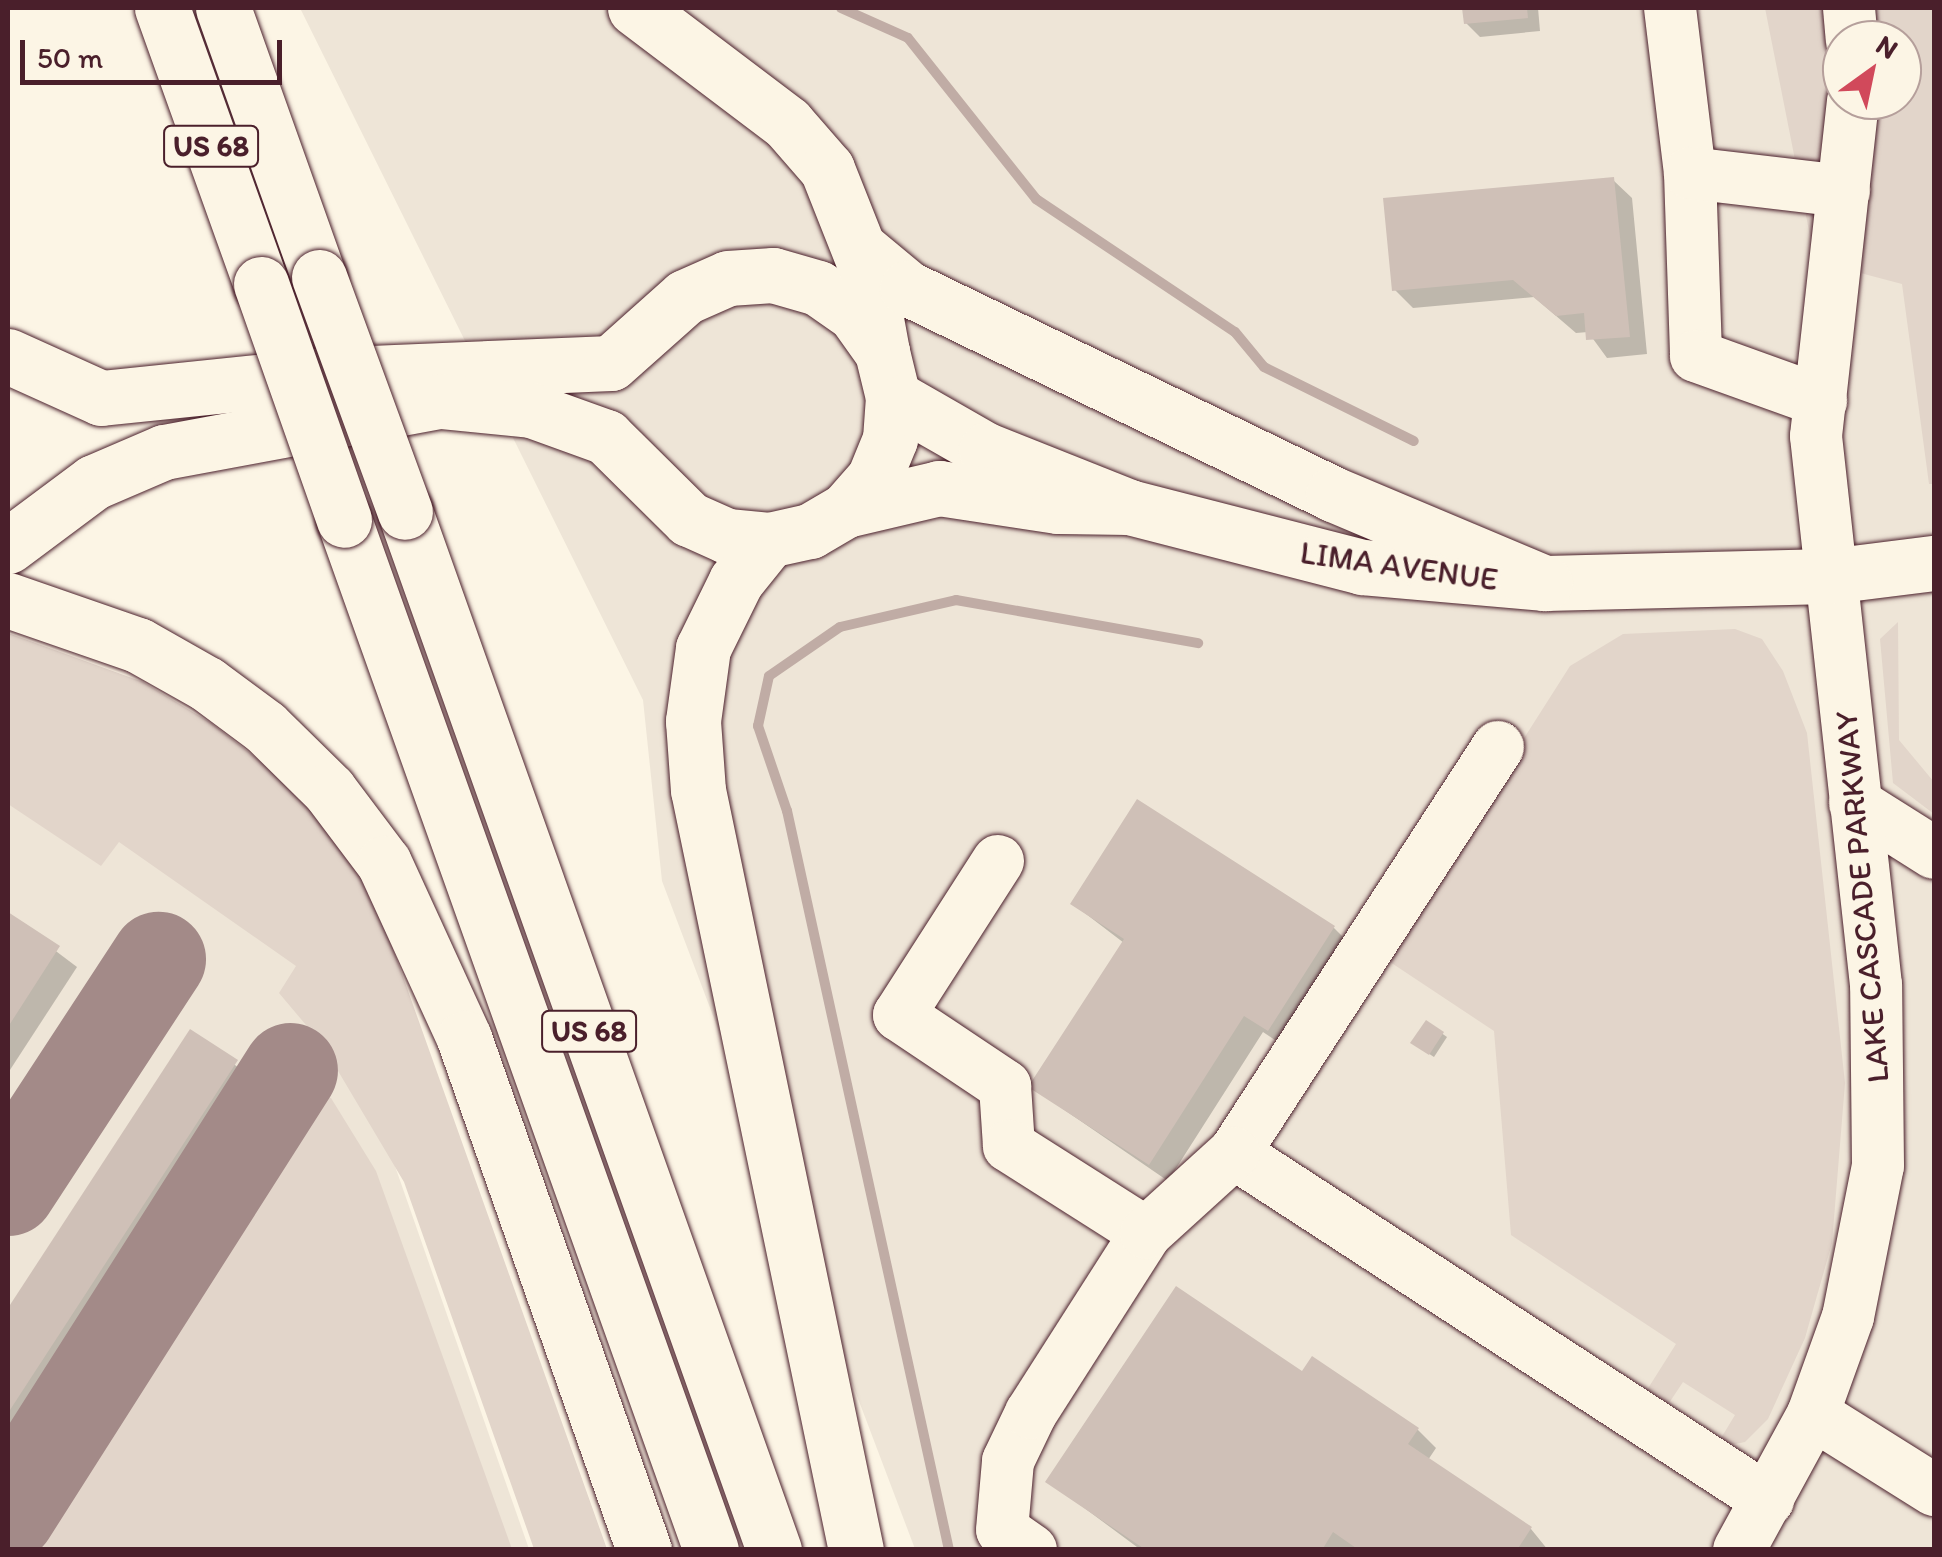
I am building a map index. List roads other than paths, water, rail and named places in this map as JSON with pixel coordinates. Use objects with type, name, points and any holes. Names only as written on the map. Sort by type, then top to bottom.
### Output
[{"type":"main road","name":"US 68","points":[[162,8],[711,1550]]},
{"type":"main road","name":"US 68","points":[[223,8],[774,1550]]},
{"type":"main road","points":[[634,8],[787,123],[827,169],[860,248],[887,375],[885,452],[874,478],[846,510]]},
{"type":"main road","points":[[860,248],[925,296],[1334,494],[1545,584]]},
{"type":"main road","points":[[8,356],[101,398],[323,376],[611,363],[685,298],[728,278],[774,275],[818,288],[856,314],[887,375]]},
{"type":"main road","name":"LIMA AVENUE","points":[[887,375],[986,450],[1129,507],[1362,567],[1545,584],[1829,576],[1934,563]]},
{"type":"main road","points":[[8,546],[94,482],[164,452],[440,400],[531,410],[606,437],[688,519],[727,536],[769,540],[810,531],[846,510],[939,488],[1058,506],[1129,507]]},
{"type":"main road","points":[[769,540],[736,581],[702,648],[693,721],[698,790],[856,1550]]},
{"type":"main road","points":[[8,600],[138,645],[207,684],[266,726],[329,790],[384,864],[464,1038],[644,1550]]},
{"type":"street","points":[[1670,8],[1690,173],[1696,356],[1821,401]]},
{"type":"street","name":"LAKE CASCADE PARKWAY","points":[[1738,1550],[1813,1414],[1853,1298],[1878,1166],[1876,986],[1818,480],[1821,401],[1852,120]]},
{"type":"street","points":[[1690,173],[1844,192]]},
{"type":"street","points":[[1031,1550],[1002,1530],[1008,1461],[1031,1413],[1146,1233],[1234,1153],[1498,746]]},
{"type":"street","points":[[1855,803],[1934,852]]},
{"type":"street","points":[[998,861],[900,1015],[1005,1086],[1008,1146],[1146,1233]]},
{"type":"street","points":[[1234,1153],[1768,1500]]},
{"type":"street","points":[[1813,1414],[1934,1490]]},
{"type":"waterway","points":[[841,8],[908,38],[1036,199],[1235,332],[1264,367],[1414,441]]},
{"type":"waterway","points":[[949,1550],[787,811],[758,726],[769,676],[840,627],[956,600],[1198,643]]}]
